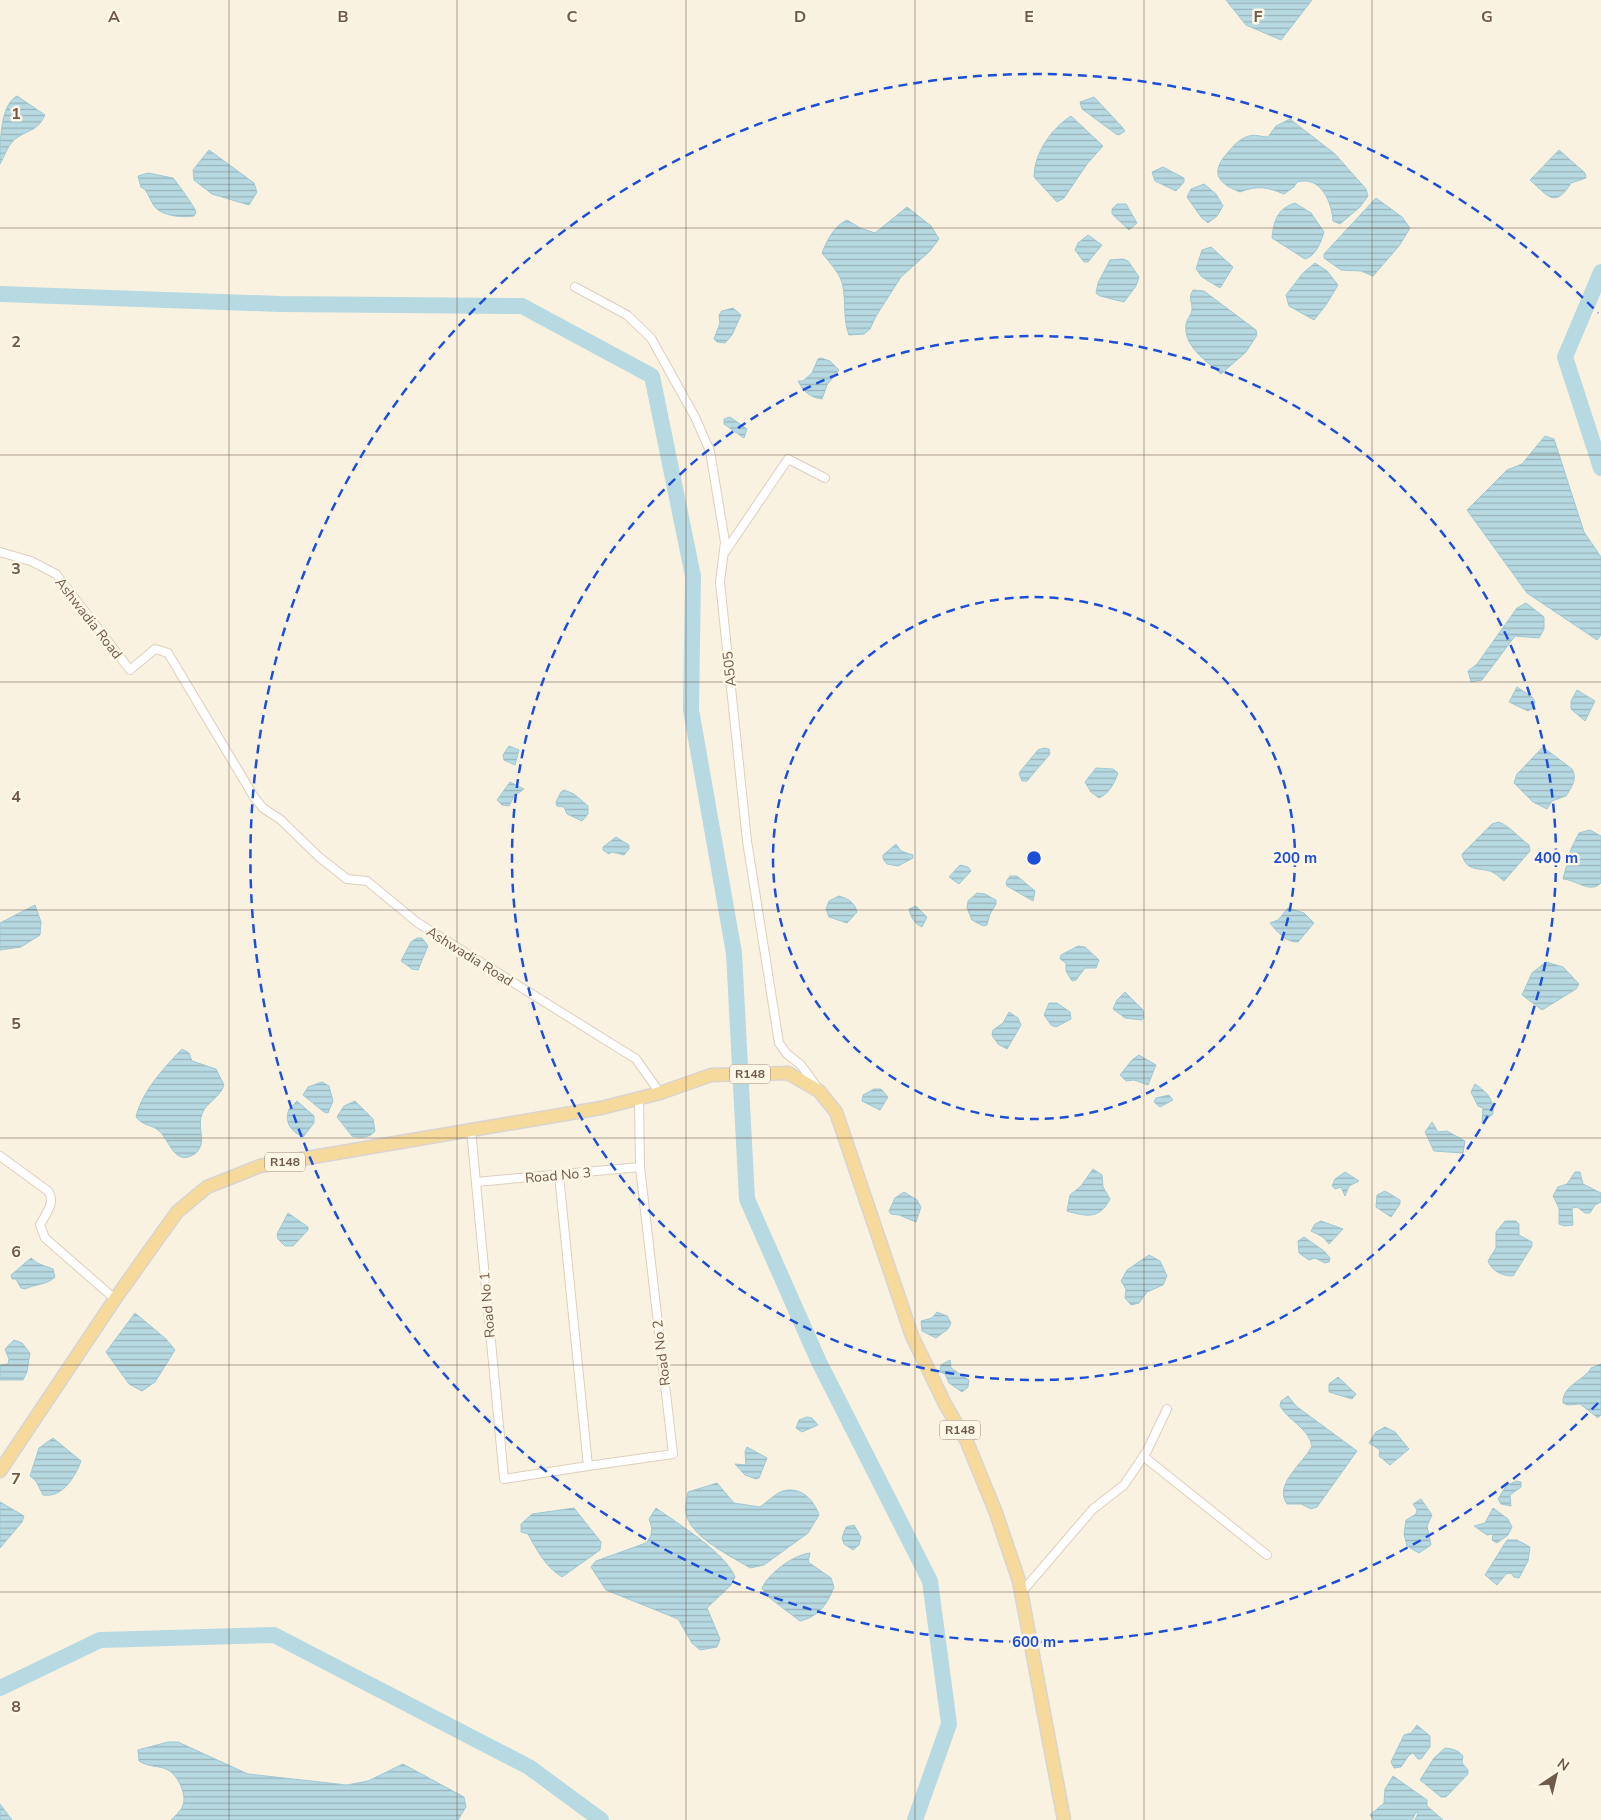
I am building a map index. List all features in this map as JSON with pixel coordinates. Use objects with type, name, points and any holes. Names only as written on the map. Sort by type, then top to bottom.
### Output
[{"type":"main road","name":"R148","points":[[0,1471],[115,1299],[177,1212],[207,1187],[260,1166],[601,1108],[660,1093],[711,1076],[788,1073],[819,1091],[836,1112],[912,1336],[945,1404],[967,1442],[996,1513],[1021,1593],[1064,1820]]},
{"type":"street","name":"A505","points":[[575,287],[627,315],[651,338],[691,409],[710,451],[725,542],[720,582],[747,841],[779,1043],[801,1065],[819,1091]]},
{"type":"street","points":[[723,553],[788,459],[825,478]]},
{"type":"street","name":"Ashwadia Road","points":[[0,552],[31,561],[56,574],[130,670],[155,649],[168,653],[254,797],[263,808],[280,820],[347,879],[367,881],[418,923],[636,1059],[660,1093]]},
{"type":"street","points":[[639,1098],[640,1167]]},
{"type":"street","name":"Road No 1","points":[[471,1130],[504,1479],[588,1466]]},
{"type":"street","points":[[0,1156],[48,1191],[52,1198],[51,1205],[40,1225],[45,1238],[115,1299]]},
{"type":"street","name":"Road No 3","points":[[476,1182],[640,1167]]},
{"type":"street","name":"Road No 2","points":[[588,1466],[673,1454],[640,1167]]},
{"type":"street","points":[[559,1175],[588,1466]]},
{"type":"street","points":[[1021,1593],[1093,1509],[1124,1485],[1143,1456],[1167,1409]]},
{"type":"street","points":[[1143,1456],[1267,1555]]},
{"type":"water","points":[[1226,0],[1312,0],[1281,40],[1246,25]]},
{"type":"water","points":[[17,96],[45,115],[37,127],[12,142],[0,164],[4,116],[7,107]]},
{"type":"water","points":[[1094,97],[1125,131],[1119,135],[1116,134],[1082,109],[1080,102]]},
{"type":"water","points":[[1071,116],[1103,146],[1087,164],[1064,198],[1057,202],[1034,177],[1035,168],[1045,142],[1057,127]]},
{"type":"water","points":[[1290,119],[1335,154],[1366,189],[1368,196],[1360,207],[1340,224],[1333,221],[1330,206],[1324,192],[1313,183],[1297,182],[1294,187],[1284,194],[1262,188],[1252,188],[1240,192],[1220,180],[1218,169],[1220,164],[1236,143],[1251,135],[1268,137],[1276,126]]},
{"type":"water","points":[[209,150],[254,183],[257,192],[249,205],[212,194],[194,180],[193,170]]},
{"type":"water","points":[[1559,150],[1585,173],[1586,178],[1571,183],[1556,198],[1547,195],[1530,180]]},
{"type":"water","points":[[1163,167],[1184,178],[1184,182],[1176,191],[1155,181],[1152,172]]},
{"type":"water","points":[[148,173],[173,178],[195,210],[194,216],[173,216],[158,210],[146,191],[141,187],[138,176]]},
{"type":"water","points":[[1204,184],[1216,194],[1223,206],[1217,216],[1208,223],[1201,217],[1187,197],[1191,189]]},
{"type":"water","points":[[1376,198],[1402,217],[1410,228],[1399,246],[1373,276],[1361,271],[1341,270],[1324,258],[1324,254]]},
{"type":"water","points":[[1295,203],[1311,213],[1324,232],[1315,252],[1305,259],[1272,238],[1275,221],[1280,212]]},
{"type":"water","points":[[1117,204],[1126,204],[1137,223],[1129,230],[1112,214],[1112,209]]},
{"type":"water","points":[[907,207],[931,226],[939,239],[930,251],[901,277],[876,316],[870,329],[864,334],[849,335],[842,282],[835,269],[822,253],[826,243],[835,230],[847,220],[860,228],[875,233]]},
{"type":"water","points":[[1088,235],[1102,245],[1088,262],[1084,262],[1075,250],[1078,243]]},
{"type":"water","points":[[1211,247],[1233,267],[1220,288],[1202,277],[1196,269],[1202,250]]},
{"type":"water","points":[[1123,259],[1128,261],[1139,277],[1136,286],[1124,302],[1100,296],[1096,293],[1098,283],[1110,260]]},
{"type":"water","points":[[1315,263],[1327,271],[1338,285],[1314,320],[1289,306],[1286,295],[1303,273]]},
{"type":"water","points":[[1193,290],[1204,291],[1256,330],[1257,335],[1246,352],[1221,374],[1197,353],[1188,340],[1186,324],[1192,311],[1190,297]]},
{"type":"water","points":[[733,308],[741,315],[732,335],[725,343],[717,342],[714,339],[720,323],[719,315],[722,311]]},
{"type":"water","points":[[818,359],[830,361],[839,370],[827,385],[822,399],[807,393],[798,381],[803,381],[812,373]]},
{"type":"water","points":[[730,417],[747,429],[744,438],[724,424],[724,419]]},
{"type":"water","points":[[1545,436],[1554,439],[1584,532],[1601,557],[1601,635],[1597,640],[1527,593],[1467,510],[1507,470],[1522,464]]},
{"type":"water","points":[[1526,603],[1544,617],[1544,629],[1539,638],[1515,636],[1482,680],[1471,682],[1468,671],[1477,664],[1517,608]]},
{"type":"water","points":[[1517,687],[1532,697],[1535,702],[1533,708],[1528,711],[1509,702]]},
{"type":"water","points":[[1577,690],[1595,701],[1585,721],[1571,709],[1571,701]]},
{"type":"water","points":[[509,746],[519,750],[515,765],[504,760],[503,755]]},
{"type":"water","points":[[1543,747],[1572,769],[1574,773],[1573,783],[1566,796],[1552,801],[1547,809],[1533,802],[1514,783],[1517,774]]},
{"type":"water","points":[[1049,749],[1050,754],[1027,781],[1022,781],[1019,773],[1038,750]]},
{"type":"water","points":[[1096,768],[1113,769],[1118,773],[1109,791],[1099,798],[1091,792],[1085,782]]},
{"type":"water","points":[[510,782],[524,789],[514,796],[509,806],[502,805],[497,800]]},
{"type":"water","points":[[564,790],[574,794],[588,806],[588,814],[582,821],[567,814],[564,807],[557,806],[556,802]]},
{"type":"water","points":[[1499,822],[1529,845],[1530,851],[1504,881],[1489,871],[1471,867],[1464,860],[1462,854],[1492,824]]},
{"type":"water","points":[[1590,830],[1601,836],[1601,883],[1597,886],[1588,887],[1563,879],[1571,849],[1579,833]]},
{"type":"water","points":[[616,837],[629,845],[629,849],[624,855],[612,852],[609,854],[603,850],[603,847]]},
{"type":"water","points":[[896,844],[901,851],[913,855],[913,858],[898,866],[887,864],[883,859],[883,855]]},
{"type":"water","points":[[960,865],[968,867],[971,871],[959,884],[949,877]]},
{"type":"water","points":[[1010,876],[1017,876],[1035,891],[1033,901],[1007,886],[1006,882]]},
{"type":"water","points":[[977,893],[985,894],[996,900],[987,925],[983,926],[972,920],[967,908],[968,901]]},
{"type":"water","points":[[839,896],[851,902],[857,912],[847,923],[829,917],[826,909],[829,901]]},
{"type":"water","points":[[35,905],[41,922],[40,935],[21,947],[0,950],[0,923]]},
{"type":"water","points":[[916,906],[927,917],[922,927],[912,918],[909,909]]},
{"type":"water","points":[[1288,908],[1304,913],[1314,923],[1298,942],[1286,939],[1270,923],[1278,920]]},
{"type":"water","points":[[417,938],[422,938],[428,946],[418,970],[412,969],[401,961],[411,942]]},
{"type":"water","points":[[1078,946],[1085,947],[1099,960],[1096,968],[1085,968],[1076,980],[1072,981],[1066,971],[1066,963],[1060,959],[1061,955]]},
{"type":"water","points":[[1546,962],[1563,967],[1579,984],[1576,989],[1542,1010],[1522,995],[1532,973]]},
{"type":"water","points":[[1125,992],[1143,1010],[1144,1017],[1142,1020],[1125,1018],[1113,1009],[1117,1000]]},
{"type":"water","points":[[1049,1003],[1057,1003],[1070,1012],[1071,1019],[1056,1027],[1051,1025],[1044,1015]]},
{"type":"water","points":[[1009,1012],[1018,1018],[1021,1025],[1007,1049],[998,1044],[992,1035],[993,1030],[1003,1023]]},
{"type":"water","points":[[182,1049],[189,1053],[192,1061],[216,1069],[224,1085],[202,1114],[200,1122],[201,1145],[199,1149],[193,1155],[185,1158],[172,1149],[158,1130],[141,1122],[136,1117],[148,1089]]},
{"type":"water","points":[[1139,1055],[1156,1065],[1148,1085],[1134,1080],[1126,1081],[1120,1075],[1132,1060]]},
{"type":"water","points":[[322,1082],[329,1086],[333,1101],[328,1113],[324,1112],[303,1095],[308,1087]]},
{"type":"water","points":[[1475,1084],[1486,1093],[1491,1100],[1493,1109],[1493,1114],[1482,1123],[1483,1108],[1478,1106],[1471,1092]]},
{"type":"water","points":[[874,1089],[881,1089],[888,1097],[880,1110],[862,1101],[863,1095]]},
{"type":"water","points":[[1169,1095],[1173,1100],[1160,1107],[1154,1102],[1156,1098]]},
{"type":"water","points":[[297,1101],[314,1116],[314,1123],[303,1137],[292,1129],[287,1118],[289,1109]]},
{"type":"water","points":[[355,1101],[373,1119],[375,1131],[368,1136],[352,1136],[337,1117],[344,1106]]},
{"type":"water","points":[[1432,1122],[1438,1132],[1447,1131],[1465,1141],[1463,1153],[1434,1151],[1425,1132]]},
{"type":"water","points":[[1093,1169],[1102,1175],[1103,1187],[1110,1199],[1106,1206],[1092,1215],[1067,1211],[1070,1195],[1081,1186]]},
{"type":"water","points":[[1345,1172],[1359,1181],[1349,1186],[1345,1196],[1341,1187],[1335,1189],[1332,1186],[1335,1179]]},
{"type":"water","points":[[1575,1172],[1580,1172],[1583,1184],[1601,1193],[1601,1202],[1595,1205],[1590,1213],[1585,1213],[1577,1207],[1572,1208],[1573,1225],[1564,1226],[1559,1224],[1559,1208],[1553,1196],[1558,1187],[1567,1184]]},
{"type":"water","points":[[1385,1191],[1400,1200],[1400,1204],[1391,1217],[1376,1207],[1377,1195]]},
{"type":"water","points":[[904,1192],[917,1200],[921,1207],[916,1222],[891,1214],[889,1211],[895,1198]]},
{"type":"water","points":[[288,1213],[308,1227],[308,1230],[293,1246],[285,1246],[278,1239],[277,1234]]},
{"type":"water","points":[[1321,1221],[1343,1229],[1329,1244],[1323,1237],[1311,1231],[1315,1224]]},
{"type":"water","points":[[1505,1221],[1516,1221],[1519,1224],[1519,1235],[1532,1242],[1532,1246],[1513,1276],[1498,1272],[1492,1268],[1488,1261],[1496,1248],[1496,1232]]},
{"type":"water","points":[[1304,1237],[1324,1251],[1330,1258],[1329,1262],[1325,1263],[1315,1258],[1309,1260],[1299,1253],[1298,1241]]},
{"type":"water","points":[[1149,1255],[1160,1261],[1167,1276],[1163,1285],[1147,1292],[1139,1303],[1131,1305],[1125,1298],[1126,1289],[1121,1281],[1127,1270]]},
{"type":"water","points":[[31,1258],[37,1263],[53,1269],[55,1277],[45,1283],[25,1289],[21,1288],[16,1279],[12,1279],[11,1275]]},
{"type":"water","points":[[937,1312],[947,1316],[951,1323],[948,1329],[936,1338],[922,1331],[921,1321],[932,1318]]},
{"type":"water","points":[[135,1313],[166,1339],[175,1350],[155,1382],[142,1391],[129,1384],[106,1352]]},
{"type":"water","points":[[14,1340],[22,1343],[30,1353],[27,1372],[23,1380],[0,1380],[0,1365],[8,1364],[9,1359],[5,1349]]},
{"type":"water","points":[[950,1360],[951,1368],[969,1380],[968,1387],[962,1392],[949,1383],[945,1374],[940,1372],[941,1365]]},
{"type":"water","points":[[1601,1364],[1601,1415],[1598,1418],[1580,1404],[1568,1405],[1563,1403],[1566,1392],[1570,1387],[1591,1368]]},
{"type":"water","points":[[1338,1377],[1356,1394],[1352,1399],[1329,1392],[1329,1384]]},
{"type":"water","points":[[1288,1396],[1296,1406],[1357,1451],[1317,1507],[1311,1509],[1301,1504],[1287,1504],[1284,1496],[1287,1481],[1312,1446],[1303,1430],[1280,1406],[1281,1401]]},
{"type":"water","points":[[807,1417],[812,1418],[818,1425],[802,1432],[796,1428],[799,1420]]},
{"type":"water","points":[[1385,1427],[1395,1432],[1409,1449],[1390,1465],[1379,1456],[1380,1450],[1369,1443],[1376,1432]]},
{"type":"water","points":[[53,1438],[81,1461],[72,1480],[62,1490],[50,1495],[43,1495],[36,1481],[30,1476],[39,1448]]},
{"type":"water","points":[[747,1447],[767,1458],[759,1478],[756,1479],[745,1475],[735,1464],[746,1465],[745,1452]]},
{"type":"water","points":[[1516,1481],[1521,1482],[1521,1487],[1510,1495],[1511,1506],[1501,1504],[1498,1499],[1506,1486]]},
{"type":"water","points":[[717,1483],[734,1503],[760,1507],[780,1492],[790,1490],[801,1492],[814,1504],[819,1515],[808,1533],[764,1565],[750,1568],[702,1537],[689,1521],[686,1510],[688,1492]]},
{"type":"water","points":[[1421,1499],[1432,1515],[1427,1526],[1431,1545],[1419,1553],[1407,1546],[1404,1534],[1406,1520],[1416,1514],[1417,1510],[1413,1504]]},
{"type":"water","points":[[0,1502],[24,1516],[22,1522],[0,1548]]},
{"type":"water","points":[[574,1508],[601,1542],[600,1550],[562,1577],[546,1563],[528,1534],[521,1532],[521,1524],[532,1514]]},
{"type":"water","points":[[656,1508],[712,1549],[722,1558],[735,1577],[731,1585],[707,1608],[720,1639],[717,1647],[700,1650],[692,1643],[678,1619],[606,1590],[591,1567],[596,1561],[646,1543],[652,1532],[649,1519]]},
{"type":"water","points":[[1493,1508],[1508,1519],[1512,1527],[1508,1535],[1497,1543],[1492,1540],[1493,1534],[1487,1535],[1474,1526],[1485,1523]]},
{"type":"water","points":[[854,1525],[861,1537],[859,1545],[853,1550],[844,1544],[842,1538],[846,1527]]},
{"type":"water","points":[[1507,1540],[1517,1540],[1530,1547],[1528,1561],[1519,1578],[1514,1577],[1511,1573],[1506,1574],[1497,1585],[1485,1575]]},
{"type":"water","points":[[810,1553],[808,1562],[831,1578],[834,1587],[829,1599],[818,1613],[800,1621],[767,1596],[762,1588],[770,1576],[782,1566],[796,1557]]},
{"type":"water","points":[[1417,1725],[1430,1736],[1430,1747],[1421,1759],[1418,1759],[1413,1753],[1409,1755],[1401,1767],[1394,1768],[1391,1762],[1404,1735],[1411,1733]]},
{"type":"water","points":[[168,1742],[178,1742],[248,1774],[347,1785],[368,1781],[403,1764],[464,1797],[466,1807],[458,1820],[171,1820],[183,1805],[184,1796],[181,1786],[175,1776],[168,1770],[139,1761],[138,1750]]},
{"type":"water","points":[[1445,1748],[1455,1750],[1463,1756],[1462,1763],[1468,1770],[1468,1774],[1446,1797],[1441,1797],[1420,1780],[1434,1758]]},
{"type":"water","points":[[1393,1776],[1427,1800],[1427,1806],[1443,1820],[1415,1820],[1418,1813],[1416,1812],[1412,1820],[1374,1820],[1370,1815],[1384,1803],[1385,1789]]},
{"type":"water","points":[[0,1804],[12,1820],[0,1820]]},
{"type":"waterway","points":[[1601,272],[1565,357],[1601,468]]},
{"type":"waterway","points":[[0,294],[280,304],[522,306],[652,376],[693,576],[691,710],[734,953],[747,1199],[819,1362],[930,1581],[949,1724],[915,1820]]},
{"type":"waterway","points":[[0,1688],[100,1640],[274,1635],[529,1767],[601,1820]]}]
